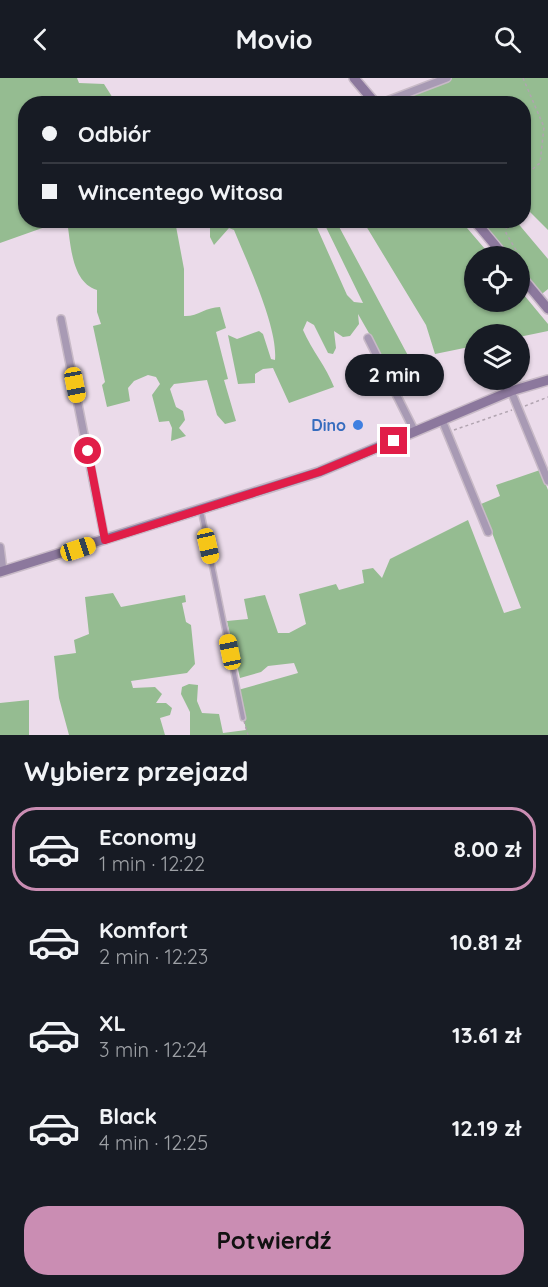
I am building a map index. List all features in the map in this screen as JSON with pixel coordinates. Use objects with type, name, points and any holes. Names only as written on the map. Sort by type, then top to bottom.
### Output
[{"type":"main road","points":[[354,78],[370,96]]},
{"type":"main road","points":[[481,228],[496,246]]},
{"type":"main road","points":[[530,287],[548,309]]},
{"type":"main road","points":[[1,572],[319,472],[511,391],[548,380]]},
{"type":"street","points":[[399,96],[447,78]]},
{"type":"street","points":[[62,319],[105,540]]},
{"type":"street","points":[[368,338],[415,432]]},
{"type":"street","points":[[511,391],[548,481]]},
{"type":"street","points":[[442,420],[488,532]]},
{"type":"street","points":[[0,547],[1,572]]},
{"type":"lane","points":[[200,510],[243,718]]},
{"type":"path","points":[[524,78],[544,127],[540,163],[531,170]]},
{"type":"path","points":[[506,228],[506,233],[534,282]]},
{"type":"path","points":[[448,432],[548,397]]},
{"type":"path","points":[[243,718],[248,735]]},
{"type":"green space","points":[[0,78],[77,78],[79,83],[104,84],[112,96],[18,96],[18,228],[42,228],[0,243]]},
{"type":"green space","points":[[447,78],[548,78],[548,230],[531,213],[531,96],[399,96]]},
{"type":"green space","points":[[68,228],[176,228],[184,269],[184,316],[220,307],[226,328],[216,332],[228,379],[224,380],[236,421],[225,424],[217,415],[207,380],[174,384],[170,389],[176,407],[183,411],[185,420],[179,428],[186,436],[171,441],[172,428],[169,421],[159,422],[152,395],[160,384],[156,377],[148,375],[134,381],[128,388],[130,401],[107,407],[102,385],[105,382],[93,326],[101,324],[97,312],[97,290],[88,286],[82,279],[71,251]]},
{"type":"green space","points":[[210,228],[229,228],[214,245],[210,237]]},
{"type":"green space","points":[[229,228],[317,228],[347,295],[354,302],[363,303],[326,228],[340,228],[412,363],[396,369],[394,364],[389,368],[358,314],[359,324],[350,336],[343,337],[334,331],[336,348],[333,354],[328,353],[314,325],[307,321],[303,330],[334,387],[289,403],[273,368],[263,369],[255,374],[255,383],[238,384],[228,335],[237,339],[259,331],[263,334],[271,359],[275,360],[275,346],[267,313],[234,230]]},
{"type":"green space","points":[[367,228],[467,228],[482,246],[464,246],[464,312],[530,312],[530,302],[548,324],[548,331],[530,335],[530,324],[464,324],[464,348],[435,354],[426,325]]},
{"type":"green space","points":[[481,228],[522,228],[548,259],[548,289],[538,297],[530,287],[530,246],[496,246]]},
{"type":"green space","points":[[540,470],[548,490],[548,735],[190,735],[190,712],[181,694],[182,687],[189,684],[198,685],[197,701],[202,713],[219,714],[223,733],[246,730],[238,690],[298,673],[294,663],[268,666],[261,672],[240,678],[227,621],[248,619],[244,599],[265,595],[278,633],[289,633],[306,624],[299,594],[336,584],[339,590],[364,583],[362,570],[373,568],[382,578],[390,559],[468,520],[504,613],[521,608],[481,504],[500,496],[496,485]]},
{"type":"green space","points":[[113,593],[121,607],[185,595],[186,602],[182,603],[186,622],[191,625],[195,664],[187,673],[131,681],[133,688],[155,687],[162,694],[156,703],[166,703],[172,708],[170,715],[160,718],[165,735],[69,735],[59,698],[54,656],[76,653],[74,640],[89,634],[85,597]]},
{"type":"green space","points":[[29,700],[29,735],[0,735],[0,703]]},
{"type":"place","name":"Dino","points":[[358,425]]},
{"type":"route","points":[[88,451],[105,540],[319,472],[394,441]]}]
